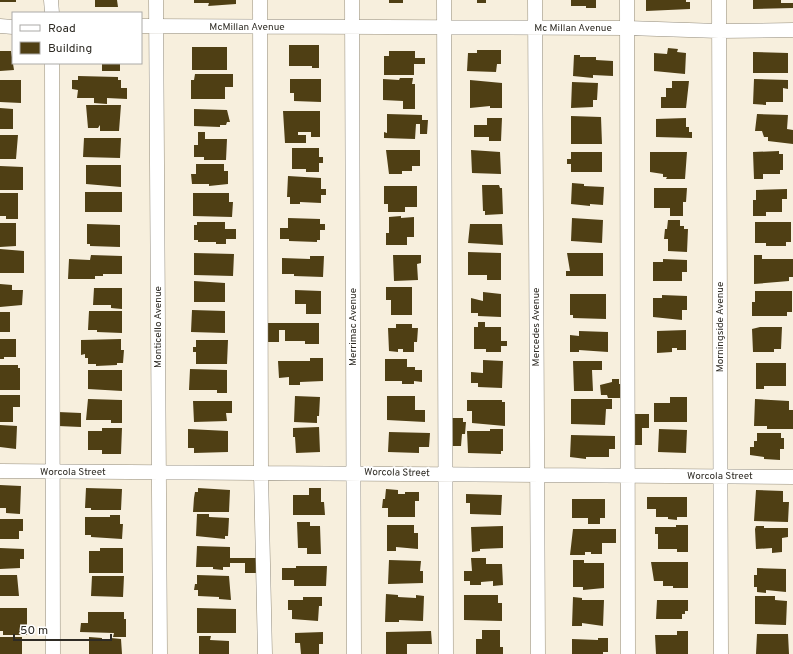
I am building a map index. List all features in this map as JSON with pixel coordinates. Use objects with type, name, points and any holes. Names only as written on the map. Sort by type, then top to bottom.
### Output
[{"type":"street","points":[[52,0],[52,12]]},
{"type":"street","name":"Monticello Avenue","points":[[156,0],[160,654]]},
{"type":"street","points":[[260,0],[261,473],[265,654]]},
{"type":"street","name":"Merrimac Avenue","points":[[352,0],[354,654]]},
{"type":"street","points":[[444,0],[446,654]]},
{"type":"street","name":"Mercedes Avenue","points":[[535,0],[538,654]]},
{"type":"street","points":[[627,0],[628,654]]},
{"type":"street","name":"Morningside Avenue","points":[[719,0],[721,654]]},
{"type":"street","points":[[0,26],[12,26]]},
{"type":"street","name":"McMillan Avenue","points":[[142,26],[352,28]]},
{"type":"street","name":"Mc Millan Avenue","points":[[352,28],[628,28],[719,31],[793,30]]},
{"type":"street","points":[[52,64],[53,654]]},
{"type":"street","name":"Worcola Street","points":[[0,471],[793,477]]},
{"type":"building","points":[[0,0],[16,0],[16,2],[0,2]]},
{"type":"building","points":[[95,0],[117,0],[118,7],[95,7]]},
{"type":"building","points":[[194,0],[236,0],[236,4],[208,6],[209,3],[194,3]]},
{"type":"building","points":[[389,0],[403,0],[403,3],[389,3]]},
{"type":"building","points":[[477,0],[486,0],[486,3],[477,3]]},
{"type":"building","points":[[571,0],[596,0],[596,8],[571,6]]},
{"type":"building","points":[[646,0],[686,0],[686,2],[690,2],[690,9],[646,11]]},
{"type":"building","points":[[753,0],[781,0],[781,3],[793,3],[793,8],[753,9]]},
{"type":"building","points":[[289,45],[319,45],[319,68],[312,68],[312,66],[289,66]]},
{"type":"building","points":[[192,47],[227,47],[227,70],[192,70]]},
{"type":"building","points":[[668,48],[678,49],[677,52],[686,53],[685,74],[654,71],[654,53],[667,54]]},
{"type":"building","points":[[477,50],[501,50],[501,64],[497,64],[496,72],[467,71],[468,53],[477,53]]},
{"type":"building","points":[[0,51],[11,51],[14,70],[0,71]]},
{"type":"building","points":[[389,51],[415,51],[415,58],[425,58],[425,64],[414,64],[414,75],[384,75],[384,56],[389,56]]},
{"type":"building","points":[[753,52],[788,53],[788,73],[753,73]]},
{"type":"building","points":[[574,55],[580,55],[580,57],[596,57],[596,60],[613,61],[613,76],[593,75],[593,78],[573,76]]},
{"type":"building","points":[[102,64],[120,64],[120,71],[102,71]]},
{"type":"building","points":[[195,74],[233,74],[233,87],[225,87],[225,99],[191,99],[191,80],[194,80]]},
{"type":"building","points":[[78,76],[118,77],[118,80],[121,80],[121,88],[127,88],[127,99],[107,98],[107,104],[94,103],[94,98],[77,98],[78,90],[72,89],[72,80],[78,80]]},
{"type":"building","points":[[400,78],[413,78],[412,84],[415,84],[415,109],[403,109],[403,101],[383,100],[383,79],[399,80]]},
{"type":"building","points":[[290,79],[321,79],[321,102],[294,101],[294,93],[290,93]]},
{"type":"building","points":[[754,79],[788,80],[788,89],[783,88],[783,102],[766,102],[766,105],[753,104]]},
{"type":"building","points":[[0,80],[21,80],[21,103],[0,102]]},
{"type":"building","points":[[470,80],[502,83],[502,108],[490,108],[490,106],[470,108]]},
{"type":"building","points":[[672,81],[689,81],[686,108],[661,108],[661,97],[666,97],[666,88],[672,88]]},
{"type":"building","points":[[572,82],[598,83],[597,100],[593,100],[593,107],[571,108]]},
{"type":"building","points":[[86,105],[121,105],[119,131],[100,131],[100,125],[98,128],[88,128]]},
{"type":"building","points":[[0,108],[13,109],[13,129],[0,129]]},
{"type":"building","points":[[194,109],[227,110],[230,122],[227,122],[226,125],[220,125],[220,127],[194,126]]},
{"type":"building","points":[[283,111],[320,111],[320,137],[311,137],[311,132],[298,132],[298,135],[306,135],[306,143],[285,143]]},
{"type":"building","points":[[387,114],[422,115],[422,120],[428,120],[427,134],[420,134],[420,124],[416,124],[415,139],[384,138],[384,132],[387,133]]},
{"type":"building","points":[[757,114],[788,115],[787,129],[793,130],[793,144],[768,141],[768,137],[764,137],[762,131],[755,131]]},
{"type":"building","points":[[571,116],[601,117],[602,144],[571,144]]},
{"type":"building","points":[[487,118],[502,118],[501,141],[489,141],[489,137],[474,137],[474,125],[487,125]]},
{"type":"building","points":[[686,118],[686,127],[689,127],[689,132],[692,132],[692,138],[656,137],[656,119]]},
{"type":"building","points":[[198,132],[205,132],[205,139],[227,139],[226,160],[204,160],[204,157],[194,157],[194,145],[198,145]]},
{"type":"building","points":[[0,135],[18,135],[16,159],[0,159]]},
{"type":"building","points":[[84,138],[121,138],[120,158],[83,157]]},
{"type":"building","points":[[292,148],[319,148],[319,157],[323,157],[323,163],[319,163],[319,172],[306,172],[306,169],[292,169]]},
{"type":"building","points":[[386,150],[420,150],[420,166],[412,166],[412,171],[402,171],[402,174],[389,174]]},
{"type":"building","points":[[471,150],[500,152],[501,174],[472,173]]},
{"type":"building","points":[[779,151],[779,154],[783,154],[783,170],[780,170],[780,174],[763,174],[763,179],[754,179],[753,152]]},
{"type":"building","points":[[571,152],[602,152],[602,172],[571,172],[571,164],[567,164],[567,159],[571,159]]},
{"type":"building","points":[[650,152],[687,152],[685,179],[666,179],[667,177],[663,177],[663,174],[650,172]]},
{"type":"building","points":[[196,164],[224,164],[224,171],[228,171],[228,184],[209,186],[209,184],[192,184],[191,174],[196,174]]},
{"type":"building","points":[[86,165],[121,165],[121,187],[86,184]]},
{"type":"building","points":[[0,166],[23,167],[23,190],[0,190]]},
{"type":"building","points":[[288,176],[321,178],[321,189],[326,189],[326,195],[321,195],[321,203],[300,202],[300,204],[290,204],[290,197],[287,197]]},
{"type":"building","points":[[572,183],[584,184],[584,186],[604,187],[603,205],[590,204],[590,206],[571,204]]},
{"type":"building","points":[[482,185],[499,185],[500,188],[502,188],[503,214],[485,215],[485,211],[483,211]]},
{"type":"building","points":[[384,186],[417,186],[417,207],[405,207],[405,212],[388,212],[388,204],[384,204]]},
{"type":"building","points":[[654,188],[687,188],[686,202],[683,202],[683,216],[670,216],[670,208],[654,208]]},
{"type":"building","points":[[787,189],[787,199],[782,199],[782,212],[766,212],[766,216],[753,216],[753,200],[756,200],[756,190]]},
{"type":"building","points":[[85,192],[122,192],[122,212],[85,212]]},
{"type":"building","points":[[0,193],[18,193],[18,219],[6,219],[6,216],[0,216]]},
{"type":"building","points":[[193,193],[229,193],[229,202],[233,202],[232,217],[193,216]]},
{"type":"building","points":[[401,216],[401,218],[414,217],[414,237],[407,237],[407,245],[386,245],[386,233],[389,233],[389,217]]},
{"type":"building","points":[[288,218],[320,219],[320,224],[325,224],[325,230],[320,230],[320,240],[317,240],[317,242],[289,241],[289,239],[280,239],[280,228],[288,228]]},
{"type":"building","points":[[572,218],[603,220],[602,243],[571,241]]},
{"type":"building","points":[[668,220],[680,220],[680,226],[684,226],[684,229],[688,229],[687,252],[668,251],[668,239],[664,239]]},
{"type":"building","points":[[197,222],[225,222],[225,229],[236,229],[236,239],[226,239],[226,244],[216,244],[216,242],[198,242],[198,240],[194,240],[194,225],[197,225]]},
{"type":"building","points":[[755,222],[791,222],[791,242],[786,242],[786,246],[766,246],[766,243],[755,243]]},
{"type":"building","points":[[0,223],[16,223],[16,246],[0,247]]},
{"type":"building","points":[[87,224],[120,225],[120,247],[90,246],[90,244],[87,244]]},
{"type":"building","points":[[470,224],[502,224],[503,245],[468,243]]},
{"type":"building","points":[[0,249],[24,251],[24,273],[0,273]]},
{"type":"building","points":[[468,252],[501,253],[501,280],[487,280],[487,275],[468,275]]},
{"type":"building","points":[[194,253],[234,254],[233,276],[194,275]]},
{"type":"building","points":[[567,253],[603,253],[603,276],[566,276],[566,271],[570,271]]},
{"type":"building","points":[[91,255],[122,256],[122,274],[103,274],[103,276],[95,276],[95,279],[68,279],[69,259],[90,260]]},
{"type":"building","points":[[393,255],[421,255],[421,263],[417,264],[418,280],[394,281]]},
{"type":"building","points":[[754,255],[762,255],[762,259],[793,259],[793,277],[789,277],[789,281],[754,284]]},
{"type":"building","points":[[310,256],[324,256],[323,277],[282,274],[282,258],[310,259]]},
{"type":"building","points":[[663,259],[687,260],[687,272],[682,272],[682,281],[653,281],[653,262],[663,262]]},
{"type":"building","points":[[194,281],[225,283],[225,302],[194,302]]},
{"type":"building","points":[[0,284],[12,285],[12,290],[23,290],[22,305],[0,307]]},
{"type":"building","points":[[386,287],[412,287],[412,315],[391,315],[391,300],[386,300]]},
{"type":"building","points":[[94,288],[122,288],[122,309],[111,308],[111,305],[93,305]]},
{"type":"building","points":[[295,290],[321,291],[321,314],[306,314],[306,304],[295,304]]},
{"type":"building","points":[[755,291],[792,291],[792,312],[787,312],[787,316],[752,316],[752,302],[755,302]]},
{"type":"building","points":[[483,292],[501,294],[501,317],[478,316],[478,313],[471,313],[471,298],[483,301]]},
{"type":"building","points":[[570,294],[606,294],[606,319],[573,318],[573,315],[570,315]]},
{"type":"building","points":[[662,295],[687,296],[687,310],[682,310],[682,320],[653,317],[653,298],[662,298]]},
{"type":"building","points":[[192,310],[225,311],[225,333],[191,332]]},
{"type":"building","points":[[89,311],[122,311],[122,333],[97,332],[97,330],[88,330]]},
{"type":"building","points":[[0,312],[10,312],[10,332],[0,332]]},
{"type":"building","points":[[478,322],[485,322],[485,327],[501,327],[501,341],[507,341],[507,346],[501,346],[501,352],[486,352],[486,349],[474,349],[474,327],[478,327]]},
{"type":"building","points":[[267,323],[319,323],[319,344],[305,344],[305,341],[285,341],[285,330],[279,330],[279,342],[267,342]]},
{"type":"building","points":[[396,324],[412,324],[412,328],[418,328],[417,342],[414,342],[414,352],[403,352],[403,349],[398,349],[398,352],[389,351],[388,328],[396,328]]},
{"type":"building","points":[[760,327],[782,327],[781,349],[774,349],[774,352],[753,352],[752,329]]},
{"type":"building","points":[[686,330],[686,350],[677,350],[677,348],[672,348],[672,352],[657,353],[657,331]]},
{"type":"building","points":[[579,331],[608,332],[608,352],[579,350],[579,352],[570,352],[570,335],[579,336]]},
{"type":"building","points":[[0,339],[16,339],[16,357],[4,357],[4,359],[0,359]]},
{"type":"building","points":[[121,339],[121,350],[124,350],[123,363],[117,363],[117,365],[96,366],[96,364],[88,364],[88,358],[85,358],[85,354],[81,355],[81,340]]},
{"type":"building","points":[[196,340],[228,340],[227,364],[196,364],[196,352],[193,352],[193,347],[196,347]]},
{"type":"building","points":[[310,358],[323,358],[323,381],[300,382],[300,385],[289,385],[289,377],[279,378],[278,361],[310,361]]},
{"type":"building","points":[[385,359],[407,359],[407,367],[415,367],[415,370],[422,370],[422,382],[414,381],[414,384],[402,384],[402,381],[385,381]]},
{"type":"building","points":[[483,360],[503,361],[502,388],[478,387],[478,383],[471,383],[471,372],[483,373]]},
{"type":"building","points":[[573,361],[602,361],[602,370],[592,370],[593,391],[574,391]]},
{"type":"building","points":[[756,363],[786,363],[786,386],[764,386],[764,389],[756,389]]},
{"type":"building","points":[[0,365],[18,365],[18,368],[20,368],[20,390],[0,390]]},
{"type":"building","points":[[190,369],[227,370],[227,393],[217,393],[217,390],[189,390]]},
{"type":"building","points":[[88,370],[122,370],[122,391],[88,389]]},
{"type":"building","points":[[612,379],[619,379],[619,384],[623,384],[623,398],[608,398],[607,395],[601,395],[600,385],[612,382]]},
{"type":"building","points":[[0,395],[20,395],[20,407],[13,407],[13,422],[0,422]]},
{"type":"building","points":[[295,396],[320,397],[317,423],[294,422]]},
{"type":"building","points":[[387,396],[415,396],[415,410],[425,410],[425,422],[387,420]]},
{"type":"building","points":[[670,397],[687,397],[687,422],[654,422],[654,403],[670,403]]},
{"type":"building","points":[[88,399],[122,400],[122,423],[111,423],[111,420],[86,420]]},
{"type":"building","points":[[571,399],[612,399],[612,409],[606,409],[605,425],[571,424]]},
{"type":"building","points":[[755,399],[789,401],[789,410],[793,410],[793,429],[767,429],[767,426],[754,426]]},
{"type":"building","points":[[467,400],[502,400],[502,402],[505,402],[505,426],[472,423],[472,411],[467,411]]},
{"type":"building","points":[[193,401],[232,401],[232,413],[226,413],[227,421],[194,422]]},
{"type":"building","points":[[58,412],[81,413],[81,427],[58,426]]},
{"type":"building","points":[[632,414],[649,414],[649,428],[642,428],[642,445],[632,445]]},
{"type":"building","points":[[452,418],[463,418],[463,422],[466,422],[465,434],[462,434],[461,446],[450,446]]},
{"type":"building","points":[[0,425],[17,426],[16,449],[0,447]]},
{"type":"building","points":[[319,427],[320,452],[296,453],[293,428]]},
{"type":"building","points":[[102,428],[122,428],[121,454],[102,454],[102,450],[88,450],[88,431],[102,431]]},
{"type":"building","points":[[188,429],[228,431],[228,452],[194,453],[194,448],[188,448]]},
{"type":"building","points":[[490,429],[503,429],[503,451],[501,451],[501,454],[468,453],[467,431],[490,431]]},
{"type":"building","points":[[659,429],[687,430],[686,453],[658,452]]},
{"type":"building","points":[[389,432],[430,433],[429,447],[419,447],[419,453],[388,452]]},
{"type":"building","points":[[757,433],[781,433],[781,438],[784,438],[784,449],[780,449],[780,460],[764,459],[764,457],[750,455],[750,447],[754,447],[754,441],[757,441]]},
{"type":"building","points":[[571,435],[615,436],[615,449],[609,449],[609,457],[586,457],[586,459],[570,457]]},
{"type":"building","points":[[0,485],[21,486],[20,514],[6,513],[6,508],[0,508]]},
{"type":"building","points":[[86,488],[122,489],[121,510],[91,510],[91,508],[85,508]]},
{"type":"building","points":[[198,488],[230,490],[229,512],[193,512],[195,492],[198,492]]},
{"type":"building","points":[[309,488],[321,488],[321,502],[324,502],[325,515],[293,515],[293,495],[309,495]]},
{"type":"building","points":[[386,489],[398,490],[398,494],[405,494],[405,492],[419,492],[419,501],[415,501],[415,517],[388,517],[388,508],[382,508]]},
{"type":"building","points":[[756,490],[783,491],[783,502],[789,502],[788,522],[754,521]]},
{"type":"building","points":[[466,494],[502,495],[501,515],[470,514],[470,503],[466,503]]},
{"type":"building","points":[[647,497],[687,497],[687,517],[677,517],[677,520],[668,519],[668,517],[656,517],[656,509],[647,509]]},
{"type":"building","points":[[572,499],[605,499],[605,518],[600,518],[600,524],[588,524],[588,518],[572,518]]},
{"type":"building","points":[[197,514],[209,514],[209,517],[229,518],[228,536],[225,536],[225,539],[196,536]]},
{"type":"building","points":[[110,515],[120,515],[120,524],[123,524],[122,539],[91,537],[91,535],[85,535],[85,517],[110,517]]},
{"type":"building","points":[[0,519],[23,519],[23,531],[19,531],[19,539],[0,539]]},
{"type":"building","points":[[297,522],[310,522],[310,526],[320,526],[321,554],[307,554],[307,548],[298,548]]},
{"type":"building","points":[[387,525],[414,525],[414,533],[418,533],[418,549],[396,547],[396,551],[387,551]]},
{"type":"building","points":[[676,525],[688,525],[688,552],[677,552],[677,549],[658,549],[658,534],[655,534],[655,527],[676,527]]},
{"type":"building","points":[[503,526],[503,548],[480,549],[480,551],[472,552],[471,527]]},
{"type":"building","points":[[756,526],[764,526],[764,528],[788,528],[788,537],[782,538],[782,552],[772,553],[772,548],[756,549]]},
{"type":"building","points":[[573,529],[616,529],[616,543],[602,543],[602,554],[591,554],[591,552],[585,552],[585,555],[570,555]]},
{"type":"building","points":[[197,546],[230,547],[230,558],[260,558],[260,573],[245,573],[245,563],[230,563],[230,567],[223,567],[223,570],[213,569],[213,567],[196,567]]},
{"type":"building","points":[[0,548],[24,549],[24,559],[20,559],[20,568],[0,569]]},
{"type":"building","points":[[100,548],[123,548],[123,573],[89,573],[89,551],[100,551]]},
{"type":"building","points":[[471,558],[486,558],[486,564],[502,564],[503,585],[493,586],[493,581],[481,582],[481,585],[470,585],[470,581],[464,581],[464,571],[472,571]]},
{"type":"building","points":[[389,560],[421,561],[420,571],[423,571],[423,583],[388,584]]},
{"type":"building","points":[[573,560],[584,560],[584,563],[604,563],[604,588],[583,590],[583,587],[573,587]]},
{"type":"building","points":[[651,562],[688,562],[688,588],[663,586],[663,581],[654,581]]},
{"type":"building","points":[[296,566],[327,566],[326,586],[294,586],[294,580],[282,580],[282,568],[296,568]]},
{"type":"building","points":[[757,568],[786,569],[786,592],[766,590],[766,593],[757,592],[757,587],[754,587],[754,575],[757,575]]},
{"type":"building","points":[[0,575],[17,575],[19,596],[0,596]]},
{"type":"building","points":[[197,575],[229,576],[231,600],[219,599],[219,597],[198,596],[198,590],[194,590],[195,584],[197,584]]},
{"type":"building","points":[[92,576],[124,576],[123,597],[91,596]]},
{"type":"building","points":[[386,594],[398,595],[398,597],[416,598],[416,595],[424,596],[423,621],[399,620],[399,622],[385,622]]},
{"type":"building","points":[[464,595],[498,595],[498,603],[502,603],[502,621],[464,620]]},
{"type":"building","points":[[755,596],[775,596],[775,600],[787,601],[786,625],[755,624]]},
{"type":"building","points":[[303,597],[322,597],[322,606],[319,606],[318,621],[292,619],[292,610],[288,610],[288,600],[303,600]]},
{"type":"building","points":[[573,597],[582,598],[582,600],[604,600],[603,626],[582,623],[582,626],[572,626]]},
{"type":"building","points":[[657,600],[688,600],[688,611],[685,611],[685,614],[682,614],[682,619],[656,619]]},
{"type":"building","points":[[0,608],[27,608],[27,635],[3,635],[3,631],[0,631]]},
{"type":"building","points":[[197,608],[236,609],[236,633],[197,633]]},
{"type":"building","points":[[88,612],[124,612],[124,619],[126,619],[126,637],[113,637],[114,633],[80,632],[81,623],[88,623]]},
{"type":"building","points":[[482,630],[500,630],[500,647],[503,647],[503,654],[476,654],[476,639],[482,639]]},
{"type":"building","points":[[431,631],[432,644],[407,644],[407,654],[386,654],[386,632]]},
{"type":"building","points":[[677,631],[688,631],[688,654],[656,654],[655,635],[677,635]]},
{"type":"building","points":[[323,632],[323,644],[319,644],[319,654],[301,654],[300,643],[295,643],[295,633]]},
{"type":"building","points":[[757,634],[788,634],[789,654],[756,654]]},
{"type":"building","points":[[199,636],[211,636],[210,640],[229,641],[229,654],[199,654]]},
{"type":"building","points":[[0,637],[22,637],[22,654],[0,654]]},
{"type":"building","points":[[89,637],[102,638],[102,640],[111,640],[111,638],[121,639],[122,654],[89,654]]},
{"type":"building","points":[[598,638],[608,638],[608,652],[603,652],[603,654],[572,654],[572,639],[598,640]]}]
